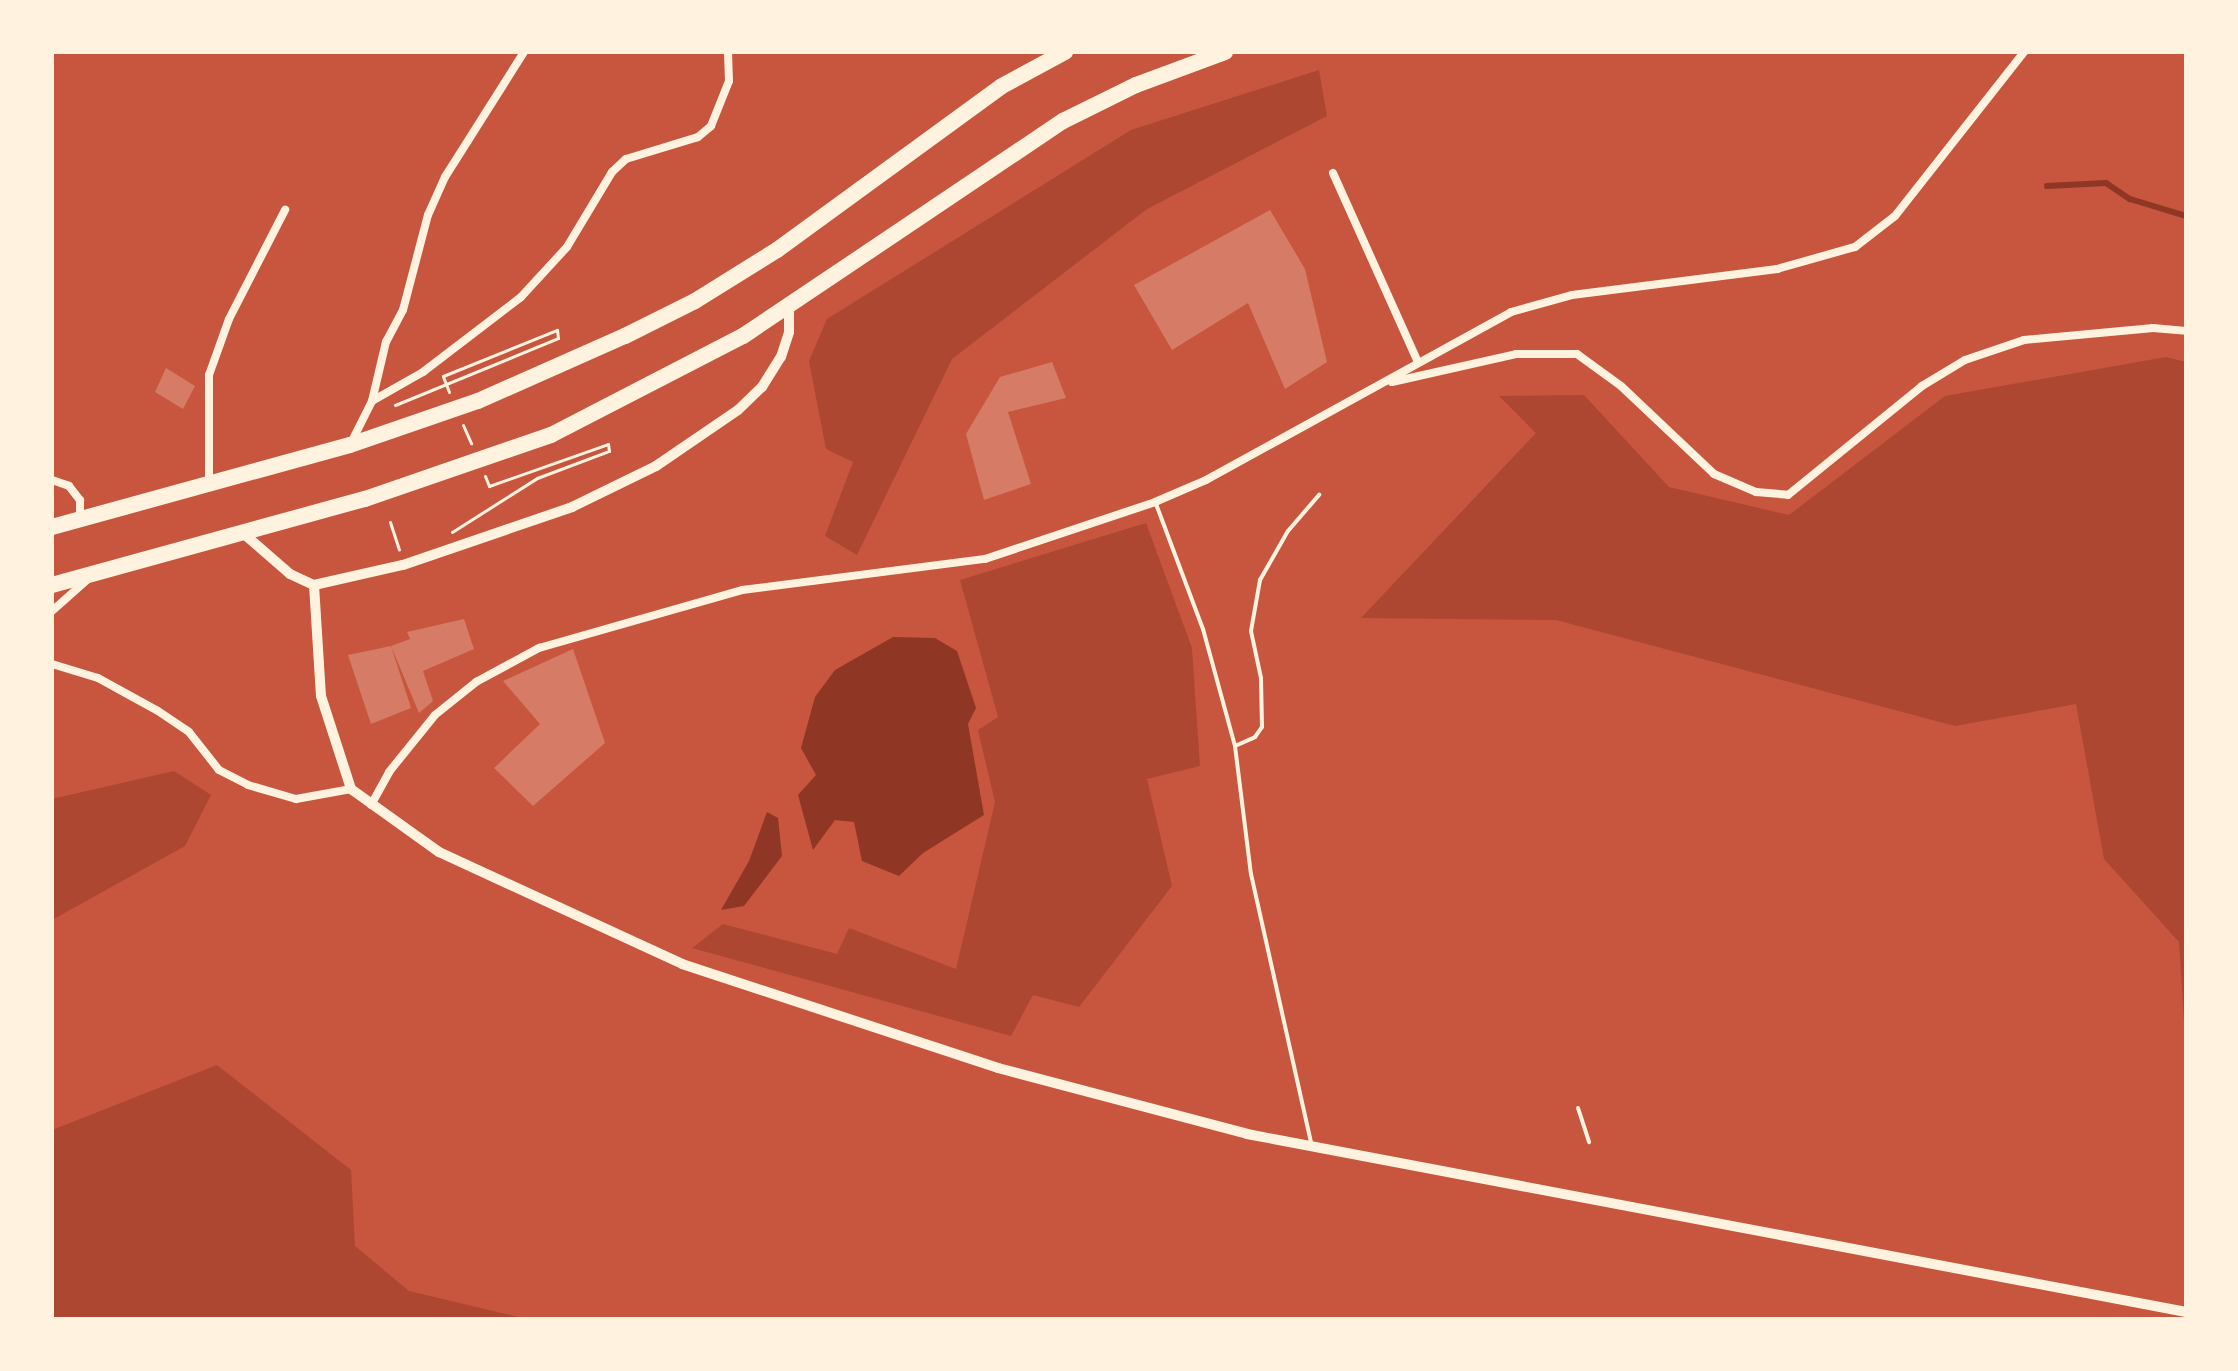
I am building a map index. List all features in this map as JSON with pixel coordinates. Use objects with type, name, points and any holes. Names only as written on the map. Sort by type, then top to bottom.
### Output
[{"type":"highway","points":[[52,527],[350,445],[528,381],[695,301],[777,250],[1002,86],[1065,52]]},
{"type":"highway","points":[[52,585],[244,534],[551,435],[658,383],[743,336],[1063,121],[1136,85],[1225,52]]},
{"type":"street","points":[[350,445],[372,401],[428,215],[445,177],[501,97],[524,52]]},
{"type":"street","points":[[372,401],[423,372],[521,297],[567,247],[612,172],[626,159],[698,137],[711,126],[729,81],[728,52]]},
{"type":"street","points":[[371,805],[389,772],[435,715],[476,682],[539,648],[742,590],[985,559],[1155,502],[1263,452],[1511,312],[1572,295],[1777,269],[1855,247],[1895,216],[2024,52]]},
{"type":"street","points":[[1333,173],[1418,362]]},
{"type":"street","points":[[209,486],[209,375],[229,319],[285,210]]},
{"type":"street","points":[[244,534],[290,574],[314,585],[403,565],[617,488],[698,438],[762,387],[789,332],[789,303]]},
{"type":"street","points":[[1387,383],[1516,354],[1577,354],[1621,386],[1714,474],[1746,489],[1788,495],[1922,386],[1965,360],[2024,340],[2153,328],[2186,331]]},
{"type":"street","points":[[52,480],[69,486],[80,500],[80,519]]},
{"type":"street","points":[[52,611],[93,574]]},
{"type":"street","points":[[314,585],[321,696],[351,789],[439,852],[682,964],[1047,1082],[1313,1148],[2186,1312]]},
{"type":"street","points":[[52,664],[98,678],[158,711],[189,732],[219,770],[248,785],[296,799],[351,789]]},
{"type":"lane","points":[[1235,746],[1255,737],[1262,727],[1261,678],[1251,631],[1260,580],[1288,531],[1319,495]]},
{"type":"lane","points":[[1155,502],[1203,629],[1235,746],[1251,874],[1313,1148]]},
{"type":"lane","points":[[1578,1108],[1589,1142]]},
{"type":"path","points":[[394,405],[558,338],[557,330],[443,376],[454,404]]},
{"type":"path","points":[[460,417],[471,445]]},
{"type":"path","points":[[450,533],[537,478],[609,451],[608,444],[489,486],[483,472]]},
{"type":"path","points":[[390,522],[403,565]]},
{"type":"shaded area","points":[[1319,70],[1327,116],[1147,209],[952,359],[857,555],[825,536],[853,462],[826,449],[809,361],[827,319],[1131,130]]},
{"type":"shaded area","points":[[2166,357],[2186,362],[2186,1055],[2179,942],[2104,859],[2076,704],[1955,726],[1556,620],[1361,618],[1536,433],[1499,396],[1584,395],[1669,487],[1789,515],[1945,396]]},
{"type":"shaded area","points":[[1146,523],[1192,648],[1200,766],[1147,779],[1172,886],[1079,1007],[1033,995],[1011,1036],[692,948],[723,924],[837,954],[849,928],[956,969],[995,802],[978,730],[998,717],[960,580]]},
{"type":"shaded area","points":[[893,637],[935,638],[957,651],[976,708],[968,724],[984,815],[923,853],[899,876],[862,861],[854,822],[835,820],[813,850],[798,795],[816,775],[801,748],[815,697],[835,670]]},
{"type":"shaded area","points":[[174,771],[211,795],[185,846],[52,920],[52,799]]},
{"type":"shaded area","points":[[767,812],[778,818],[782,856],[744,906],[721,910],[749,861]]},
{"type":"shaded area","points":[[217,1065],[351,1170],[355,1246],[409,1291],[527,1319],[52,1319],[52,1130]]},
{"type":"building","points":[[1270,210],[1305,269],[1327,362],[1285,389],[1248,303],[1172,350],[1134,285]]},
{"type":"building","points":[[1052,362],[1066,398],[1008,412],[1031,484],[984,500],[966,434],[1000,377]]},
{"type":"building","points":[[166,368],[195,386],[183,409],[155,392]]},
{"type":"building","points":[[464,619],[474,649],[423,671],[433,701],[419,713],[391,646],[410,639],[407,632]]},
{"type":"building","points":[[391,646],[411,708],[371,724],[348,655]]},
{"type":"building","points":[[573,649],[605,743],[533,806],[494,768],[540,724],[503,681]]},
{"type":"waterway","points":[[2047,186],[2106,183],[2130,199],[2186,216]]}]
